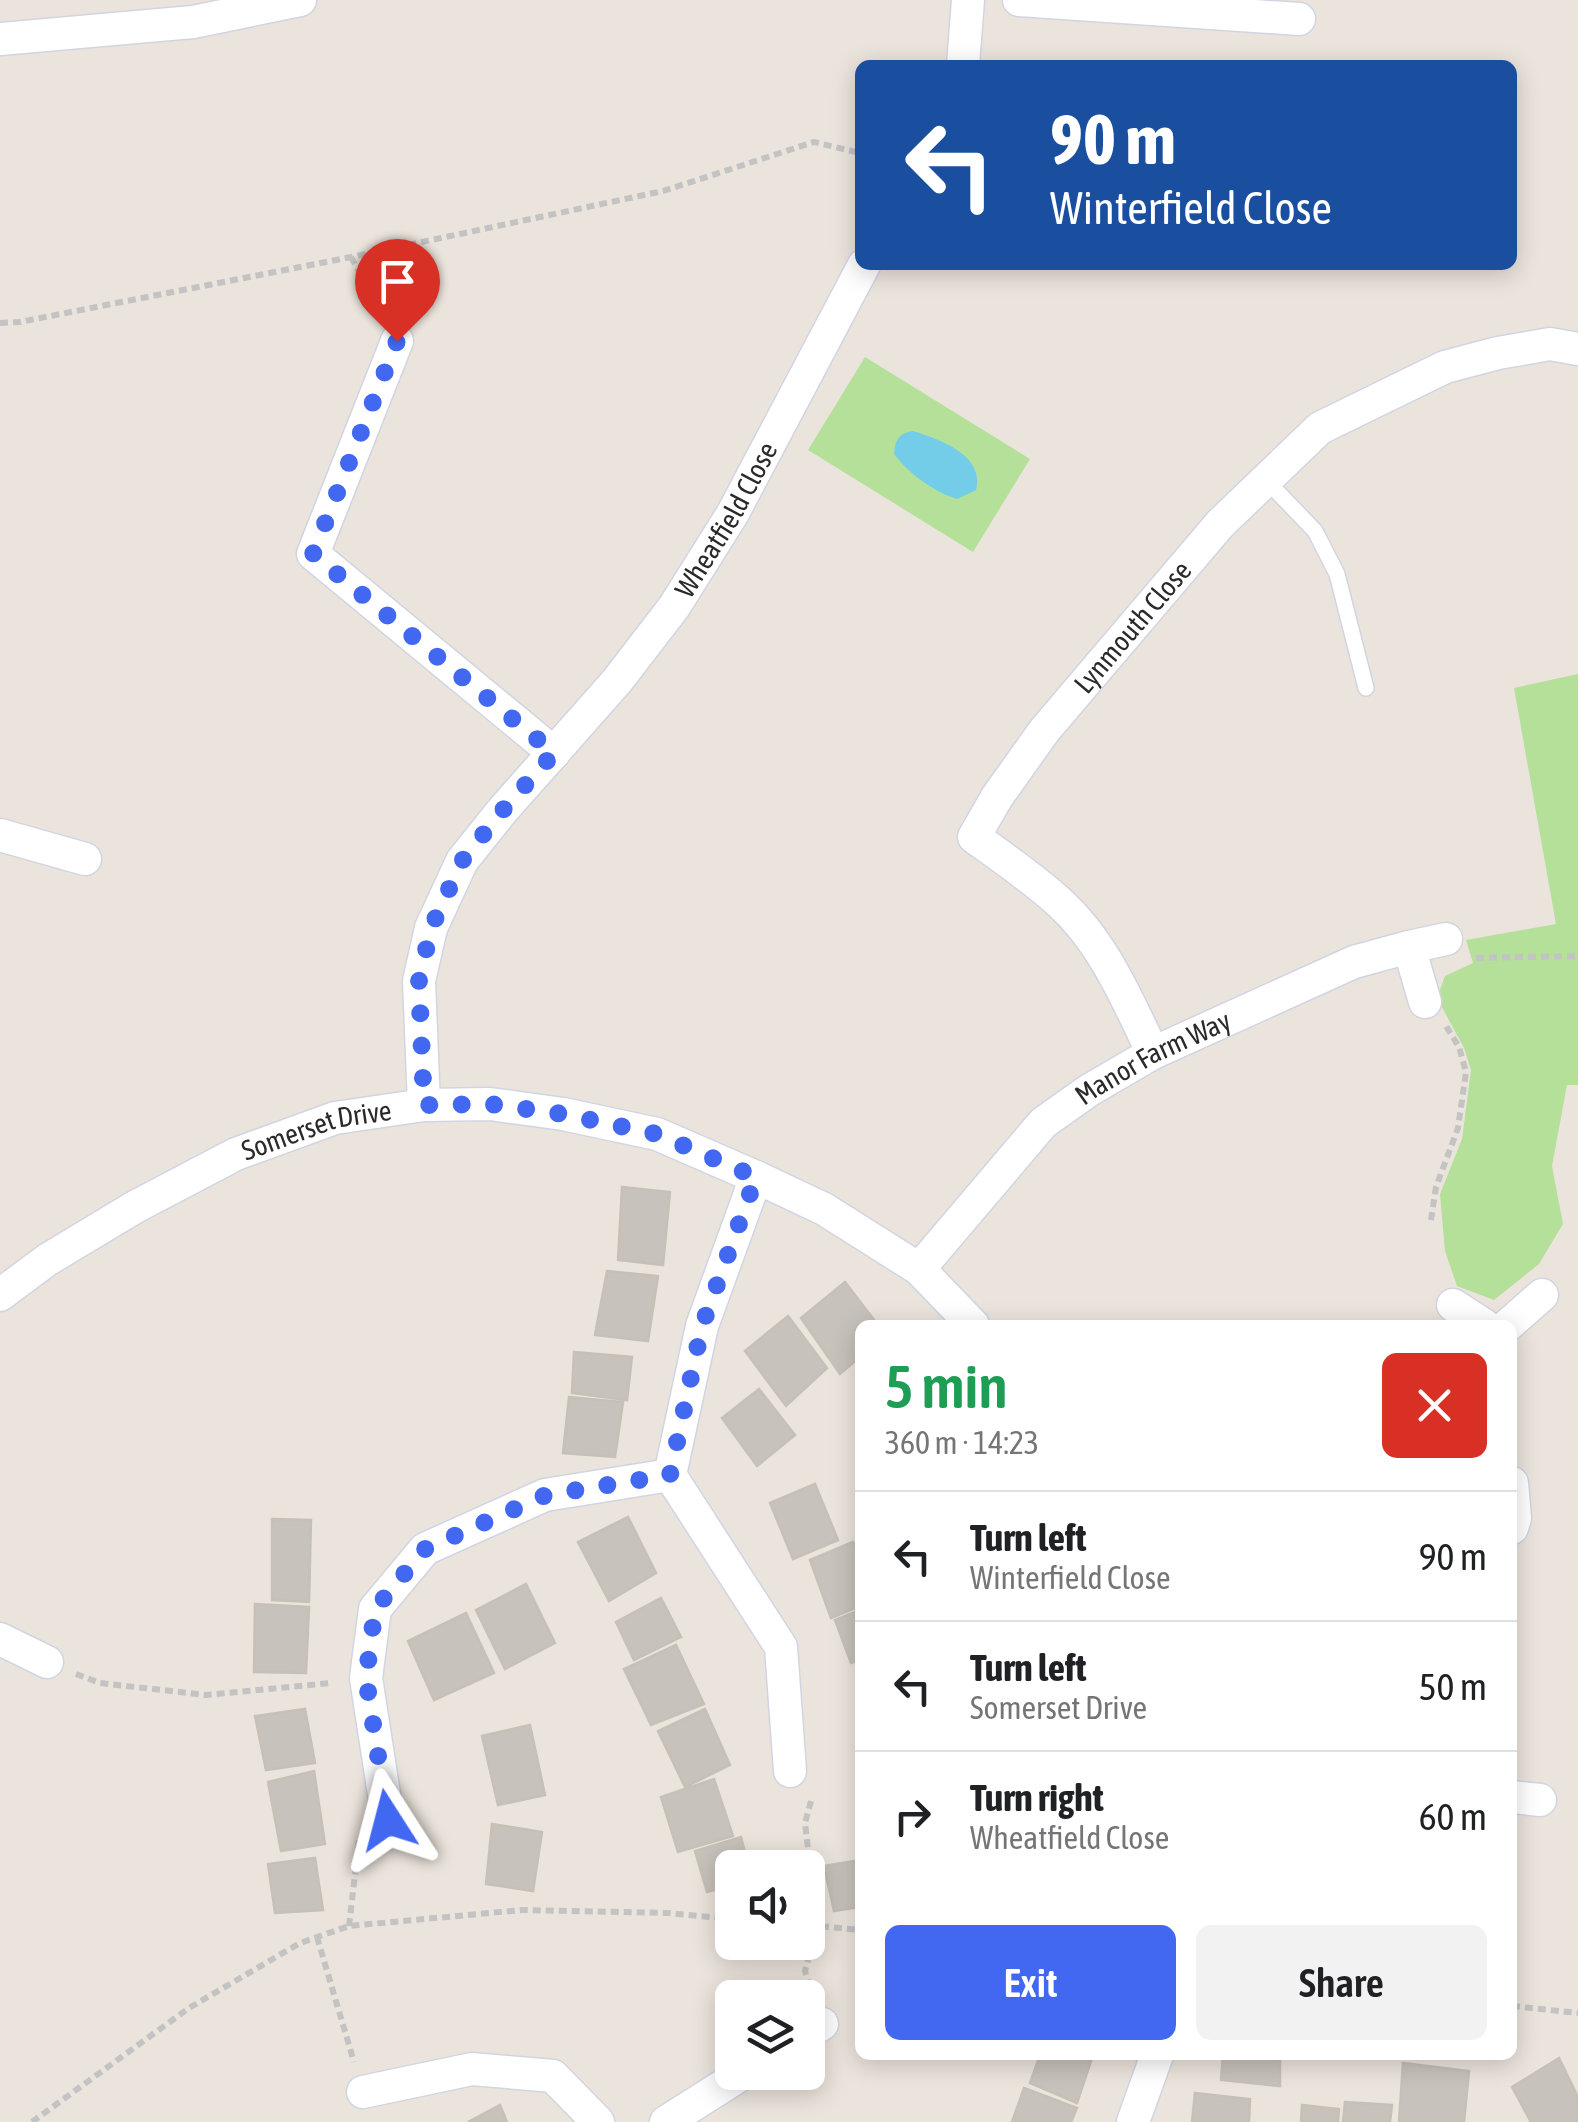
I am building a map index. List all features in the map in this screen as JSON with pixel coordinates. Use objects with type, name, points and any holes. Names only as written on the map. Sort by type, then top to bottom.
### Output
[{"type":"street","points":[[0,39],[192,22],[300,0]]},
{"type":"street","points":[[963,60],[968,0]]},
{"type":"street","points":[[1018,0],[1299,19]]},
{"type":"street","name":"Wheatfield Close","points":[[424,1105],[419,981],[431,928],[462,861],[617,682],[684,592],[733,513],[861,270]]},
{"type":"street","points":[[397,341],[313,554],[554,753]]},
{"type":"street","name":"Lynmouth Close","points":[[1152,1053],[1118,981],[1092,940],[1052,896],[974,836],[997,797],[1044,731],[1220,524],[1320,428],[1445,367],[1550,344],[1578,350]]},
{"type":"street","points":[[0,835],[85,859]]},
{"type":"street","name":"Manor Farm Way","points":[[919,1270],[1043,1123],[1088,1091],[1152,1053],[1354,962],[1446,940]]},
{"type":"street","points":[[1410,946],[1425,1002]]},
{"type":"street","name":"Somerset Drive","points":[[0,1295],[48,1260],[135,1207],[236,1154],[335,1118],[424,1105],[490,1104],[563,1114],[657,1134],[756,1177],[824,1209],[919,1270],[968,1320]]},
{"type":"street","points":[[756,1177],[702,1326],[670,1475],[781,1647],[790,1771]]},
{"type":"street","points":[[1514,1320],[1542,1295]]},
{"type":"street","points":[[1452,1305],[1476,1320]]},
{"type":"street","points":[[388,1820],[366,1678],[375,1609],[425,1549],[546,1495],[670,1475]]},
{"type":"street","points":[[0,1639],[47,1662]]},
{"type":"street","points":[[1134,2122],[1155,2060]]},
{"type":"street","points":[[363,2092],[472,2070],[553,2076],[598,2122]]},
{"type":"street","points":[[666,2122],[717,2090]]},
{"type":"lane","points":[[1266,480],[1314,531],[1338,574],[1366,688]]},
{"type":"path","points":[[0,323],[351,257],[663,191],[814,142],[855,152]]},
{"type":"path","points":[[351,257],[397,341]]},
{"type":"path","points":[[1446,940],[1471,958],[1578,956]]},
{"type":"path","points":[[1425,1002],[1459,1047],[1466,1072],[1458,1128],[1436,1187],[1431,1220]]},
{"type":"path","points":[[47,1662],[100,1683],[206,1695],[366,1678]]},
{"type":"path","points":[[790,1771],[820,1774],[805,1822],[807,1850]]},
{"type":"path","points":[[349,1926],[360,1829],[388,1820]]},
{"type":"path","points":[[32,2122],[189,2008],[300,1943],[349,1926],[522,1910],[715,1918]]},
{"type":"path","points":[[825,1927],[855,1930]]},
{"type":"path","points":[[317,1937],[363,2092]]},
{"type":"path","points":[[1517,2007],[1578,2013]]},
{"type":"green space","points":[[865,357],[1030,459],[973,552],[808,450]]},
{"type":"green space","points":[[1578,674],[1578,1085],[1567,1085],[1552,1166],[1563,1224],[1539,1264],[1494,1300],[1457,1286],[1445,1251],[1440,1194],[1462,1139],[1471,1070],[1464,1048],[1437,998],[1445,976],[1473,963],[1466,940],[1556,924],[1514,688]]},
{"type":"water","points":[[913,431],[947,444],[967,458],[974,467],[976,490],[957,499],[931,487],[907,468],[894,454],[901,435]]},
{"type":"building","points":[[622,1187],[670,1192],[663,1265],[618,1260]]},
{"type":"building","points":[[607,1271],[658,1276],[648,1341],[595,1335]]},
{"type":"building","points":[[845,1282],[874,1320],[855,1320],[855,1361],[840,1374],[801,1318]]},
{"type":"building","points":[[788,1316],[827,1368],[786,1406],[745,1351]]},
{"type":"building","points":[[574,1352],[632,1357],[627,1400],[572,1393]]},
{"type":"building","points":[[759,1389],[795,1435],[757,1466],[722,1418]]},
{"type":"building","points":[[569,1397],[623,1402],[615,1457],[563,1453]]},
{"type":"building","points":[[815,1484],[838,1540],[793,1559],[770,1503]]},
{"type":"building","points":[[628,1517],[656,1573],[609,1601],[578,1542]]},
{"type":"building","points":[[272,1519],[311,1520],[309,1602],[272,1600]]},
{"type":"building","points":[[853,1542],[855,1608],[831,1618],[810,1560]]},
{"type":"building","points":[[526,1584],[555,1643],[505,1669],[476,1610]]},
{"type":"building","points":[[661,1598],[681,1637],[634,1660],[616,1622]]},
{"type":"building","points":[[255,1604],[309,1607],[306,1673],[254,1672]]},
{"type":"building","points":[[855,1612],[855,1662],[851,1663],[835,1620]]},
{"type":"building","points":[[466,1613],[494,1673],[434,1700],[408,1641]]},
{"type":"building","points":[[676,1645],[704,1704],[651,1725],[624,1669]]},
{"type":"building","points":[[305,1709],[315,1763],[266,1770],[255,1716]]},
{"type":"building","points":[[705,1709],[730,1765],[685,1787],[658,1731]]},
{"type":"building","points":[[530,1725],[545,1795],[498,1805],[482,1736]]},
{"type":"building","points":[[314,1771],[325,1844],[281,1851],[268,1782]]},
{"type":"building","points":[[714,1779],[733,1836],[678,1852],[661,1797]]},
{"type":"building","points":[[492,1824],[542,1832],[533,1891],[486,1884]]},
{"type":"building","points":[[741,1837],[744,1850],[715,1850],[715,1890],[707,1892],[695,1851]]},
{"type":"building","points":[[315,1858],[323,1910],[275,1913],[268,1864]]},
{"type":"building","points":[[855,1861],[855,1908],[834,1911],[825,1866]]},
{"type":"building","points":[[1559,2058],[1578,2097],[1578,2122],[1531,2122],[1512,2087]]},
{"type":"building","points":[[1038,2060],[1091,2060],[1077,2103],[1030,2083]]},
{"type":"building","points":[[1223,2060],[1280,2060],[1280,2086],[1221,2080]]},
{"type":"building","points":[[1403,2063],[1469,2071],[1464,2122],[1399,2122]]},
{"type":"building","points":[[1024,2088],[1077,2108],[1071,2122],[1012,2122]]},
{"type":"building","points":[[1195,2093],[1250,2099],[1249,2122],[1192,2122]]},
{"type":"building","points":[[1345,2102],[1392,2105],[1390,2122],[1343,2122]]},
{"type":"building","points":[[500,2105],[507,2122],[468,2122]]},
{"type":"building","points":[[1302,2105],[1339,2109],[1338,2122],[1301,2122]]},
{"type":"route","points":[[388,1820],[366,1678],[375,1609],[425,1549],[546,1495],[670,1475],[702,1326],[756,1177],[657,1134],[563,1114],[490,1104],[424,1105],[419,981],[431,928],[462,861],[554,753],[313,554],[397,341]]}]
